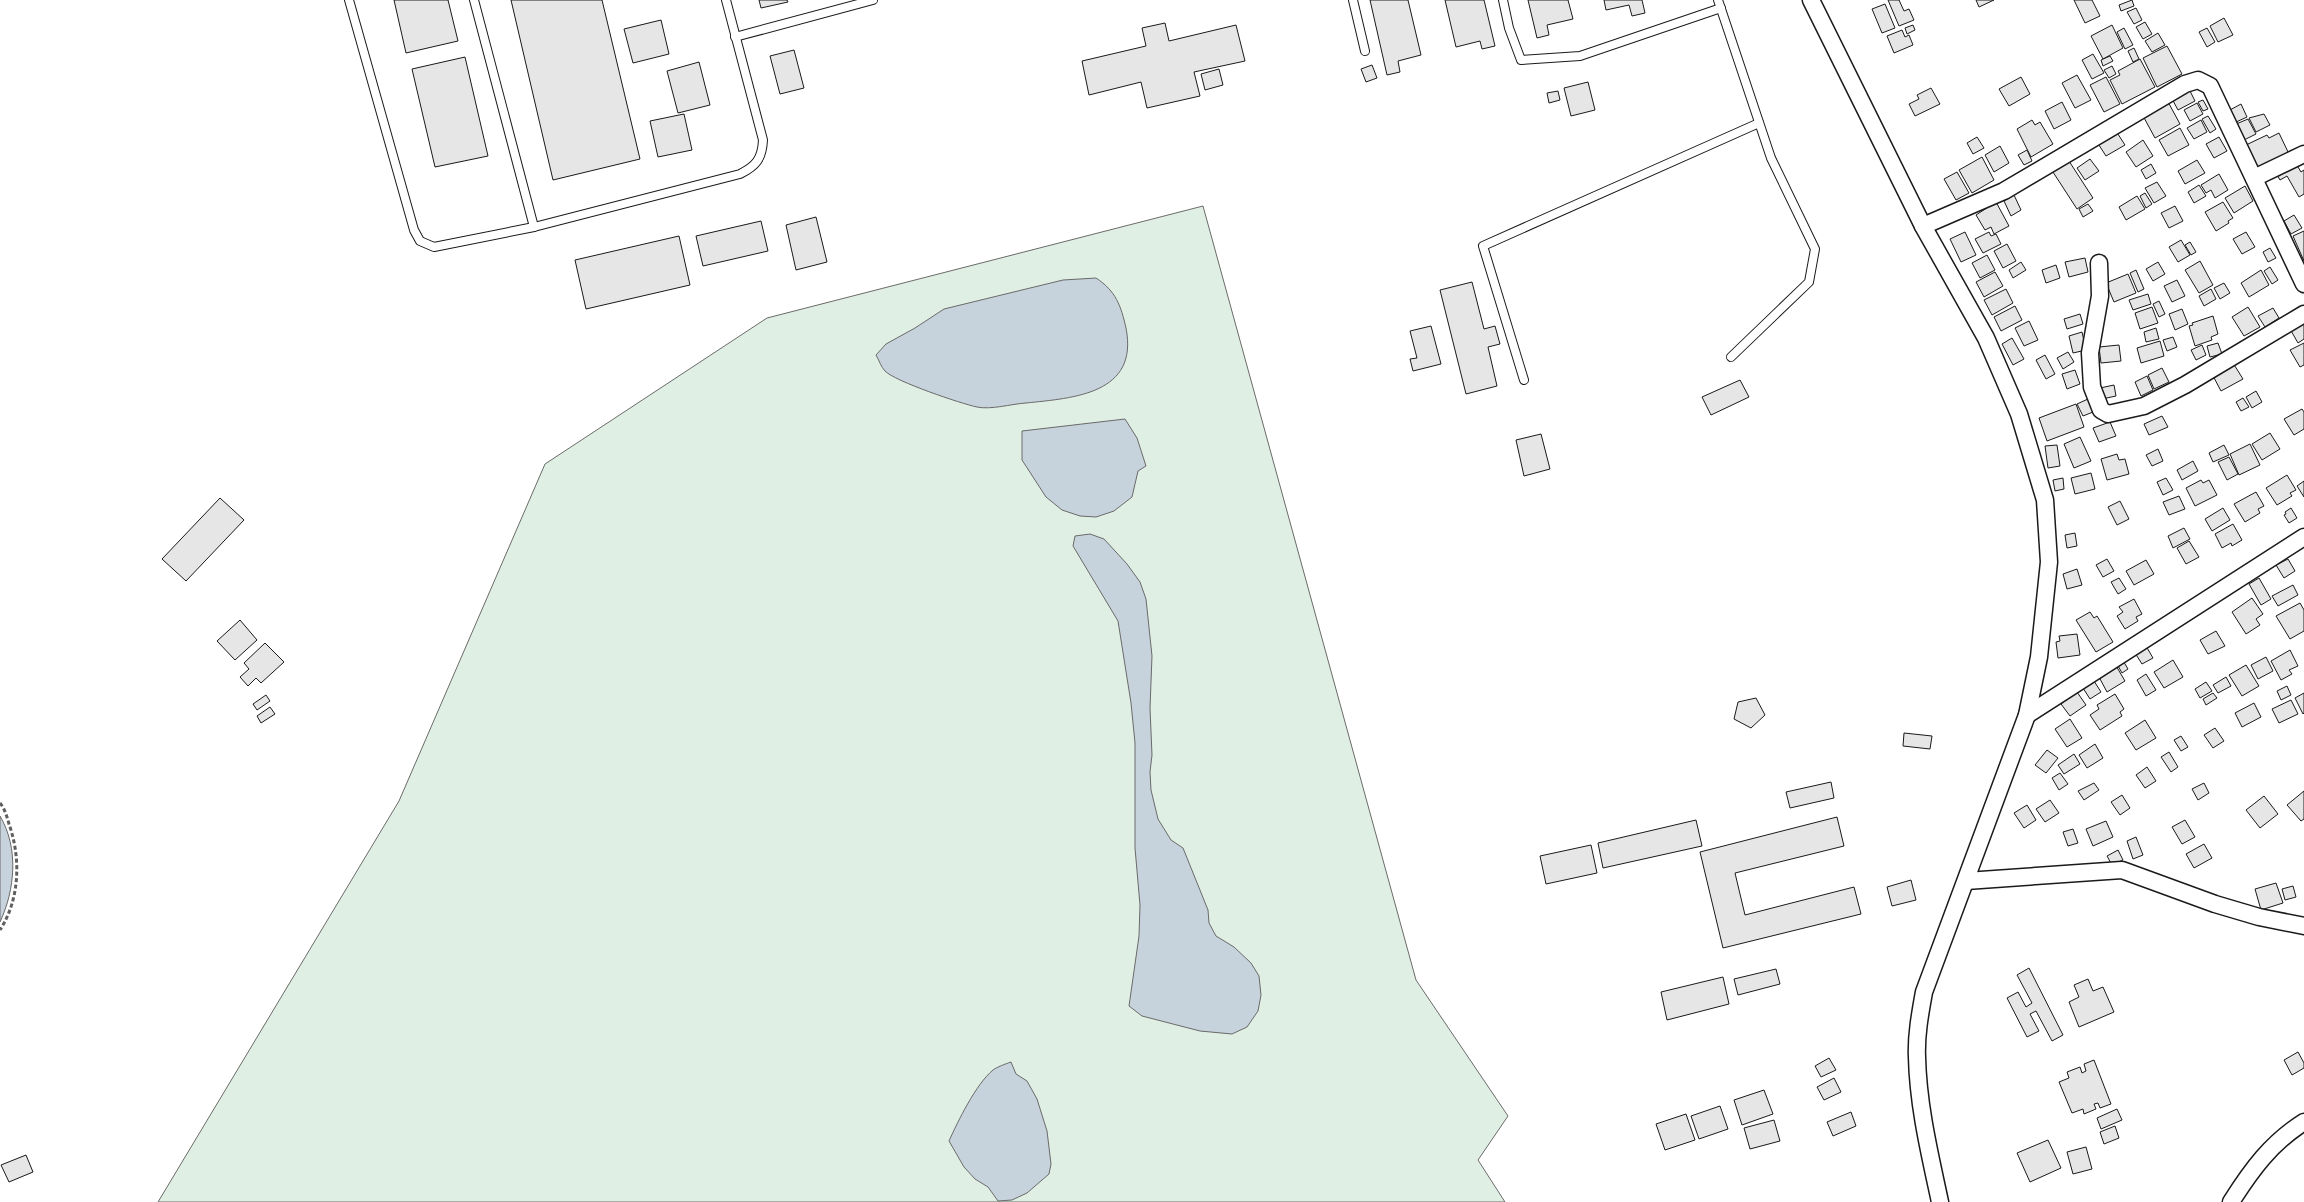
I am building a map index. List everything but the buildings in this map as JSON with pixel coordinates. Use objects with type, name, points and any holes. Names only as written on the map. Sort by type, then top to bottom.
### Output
[{"type":"street","points":[[1811,0],[1923,226],[1986,338],[2019,414],[2045,500],[2049,562],[2039,657],[2027,714],[1924,992],[1918,1024],[1916,1058],[1926,1135],[1940,1202]]},
{"type":"street","points":[[1923,226],[2004,190],[2185,84],[2198,80],[2210,86],[2304,284]]},
{"type":"street","points":[[2254,178],[2304,154]]},
{"type":"street","points":[[2099,262],[2100,296],[2090,353],[2092,387],[2100,410],[2108,414],[2144,406],[2177,389],[2304,314]]},
{"type":"street","points":[[2027,714],[2304,537]]},
{"type":"street","points":[[1966,881],[2122,870],[2224,907],[2259,917],[2304,926]]},
{"type":"street","points":[[2231,1202],[2253,1168],[2283,1136],[2304,1122]]},
{"type":"lane","points":[[349,0],[414,230],[420,241],[434,247],[534,227],[740,174],[751,169],[759,162],[763,140],[726,0]]},
{"type":"lane","points":[[474,0],[534,227]]},
{"type":"lane","points":[[735,36],[873,0]]},
{"type":"lane","points":[[1353,0],[1364,51]]},
{"type":"lane","points":[[1503,0],[1509,28],[1521,60],[1580,56],[1719,4],[1771,158],[1815,249],[1808,282],[1731,358]]},
{"type":"lane","points":[[1524,380],[1483,246],[1759,123]]},
{"type":"path","points":[[0,803],[16,844],[17,882],[7,919],[0,930]]},
{"type":"green space","points":[[1203,206],[1416,980],[1508,1116],[1478,1160],[1505,1202],[158,1202],[399,801],[545,464],[767,318]]},
{"type":"shaded area","points":[[1096,278],[1108,288],[1120,306],[1126,328],[1127,350],[1123,367],[1113,379],[1099,388],[1082,394],[1020,404],[977,407],[929,392],[891,375],[885,371],[876,355],[886,344],[944,309],[1063,280]]},
{"type":"shaded area","points":[[1125,419],[1137,438],[1146,466],[1138,471],[1132,497],[1114,511],[1096,517],[1080,516],[1062,510],[1046,497],[1022,460],[1022,431]]},
{"type":"shaded area","points":[[1090,534],[1104,539],[1127,564],[1140,582],[1146,599],[1152,656],[1150,708],[1152,755],[1150,772],[1151,790],[1158,819],[1171,840],[1183,848],[1208,910],[1209,923],[1216,936],[1234,947],[1251,963],[1259,976],[1261,995],[1258,1011],[1247,1027],[1232,1034],[1200,1031],[1142,1016],[1129,1006],[1139,936],[1140,905],[1135,848],[1135,743],[1131,703],[1118,621],[1073,546],[1075,536]]},
{"type":"shaded area","points":[[0,816],[10,842],[13,869],[9,896],[0,922]]},
{"type":"shaded area","points":[[1011,1062],[1016,1074],[1027,1081],[1037,1099],[1047,1131],[1051,1164],[1049,1174],[1027,1193],[1012,1200],[998,1201],[988,1187],[975,1179],[964,1167],[949,1141],[962,1113],[980,1084],[993,1070]]}]
